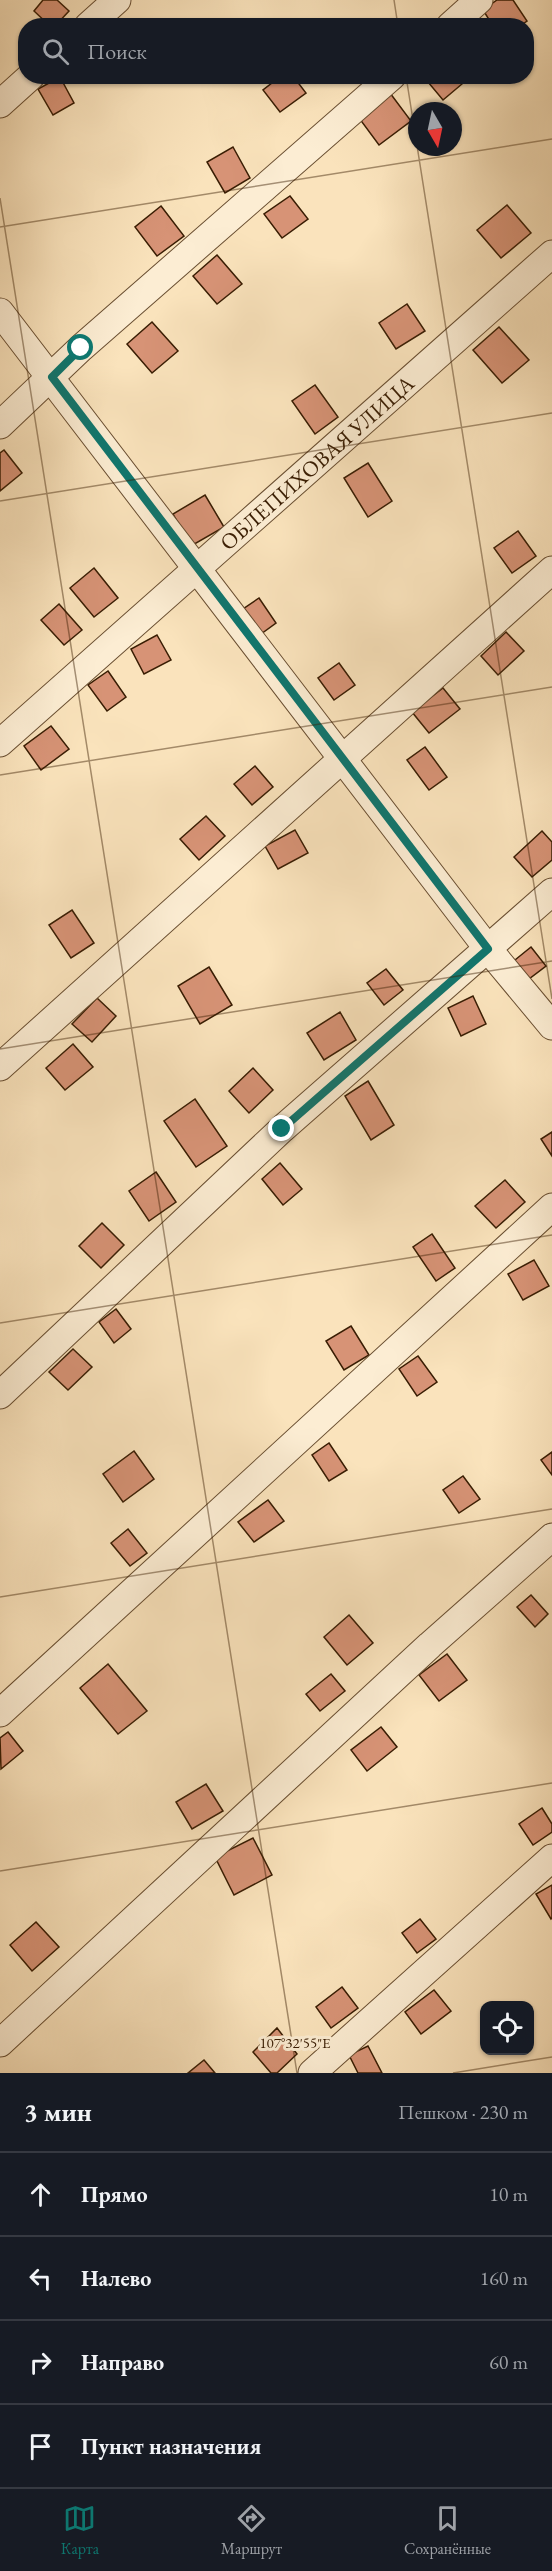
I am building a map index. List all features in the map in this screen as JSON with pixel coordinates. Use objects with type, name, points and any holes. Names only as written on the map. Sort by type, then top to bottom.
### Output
[{"type":"street","points":[[97,18],[117,0]]},
{"type":"street","points":[[459,18],[479,0]]},
{"type":"street","points":[[0,104],[22,84]]},
{"type":"street","points":[[0,425],[81,348],[383,84]]},
{"type":"street","name":"ОБЛЕПИХОВАЯ УЛИЦА","points":[[0,742],[552,254]]},
{"type":"street","points":[[0,312],[488,949],[552,1026]]},
{"type":"street","points":[[0,1067],[552,570]]},
{"type":"street","points":[[0,1395],[282,1129],[552,892]]},
{"type":"street","points":[[0,1713],[552,1207]]},
{"type":"street","points":[[0,2043],[421,1653],[552,1537]]},
{"type":"street","points":[[312,2073],[552,1858]]},
{"type":"building","points":[[43,0],[57,0],[69,11],[62,18],[41,18],[34,11]]},
{"type":"building","points":[[497,0],[513,0],[525,18],[488,18],[483,10]]},
{"type":"building","points":[[47,84],[64,84],[74,103],[53,115],[38,89]]},
{"type":"building","points":[[271,84],[299,84],[306,93],[280,112],[263,90]]},
{"type":"building","points":[[430,84],[462,84],[443,100]]},
{"type":"building","points":[[390,93],[408,117],[408,123],[379,145],[359,118]]},
{"type":"building","points":[[233,147],[250,178],[225,193],[207,162]]},
{"type":"building","points":[[290,196],[308,219],[282,238],[264,214]]},
{"type":"building","points":[[507,205],[531,233],[501,258],[477,230]]},
{"type":"building","points":[[161,206],[184,236],[157,256],[135,227]]},
{"type":"building","points":[[217,255],[242,284],[217,304],[193,276]]},
{"type":"building","points":[[407,304],[425,331],[396,349],[379,323]]},
{"type":"building","points":[[152,322],[178,351],[152,373],[127,344]]},
{"type":"building","points":[[499,327],[529,360],[502,383],[473,350]]},
{"type":"building","points":[[315,385],[338,417],[315,434],[292,401]]},
{"type":"building","points":[[4,450],[22,473],[0,491],[0,453]]},
{"type":"building","points":[[368,463],[392,501],[368,517],[344,478]]},
{"type":"building","points":[[205,495],[224,527],[191,546],[173,514]]},
{"type":"building","points":[[518,531],[536,556],[512,573],[494,548]]},
{"type":"building","points":[[94,568],[118,598],[94,617],[70,588]]},
{"type":"building","points":[[259,598],[276,623],[261,634],[243,609]]},
{"type":"building","points":[[59,604],[82,630],[64,645],[41,620]]},
{"type":"building","points":[[506,632],[524,651],[498,675],[481,656]]},
{"type":"building","points":[[157,635],[171,660],[144,674],[131,649]]},
{"type":"building","points":[[339,663],[355,685],[334,700],[318,678]]},
{"type":"building","points":[[108,671],[126,697],[107,711],[88,685]]},
{"type":"building","points":[[443,688],[460,709],[429,733],[412,712]]},
{"type":"building","points":[[51,726],[69,749],[41,770],[24,746]]},
{"type":"building","points":[[425,747],[447,777],[429,790],[407,760]]},
{"type":"building","points":[[255,766],[273,787],[252,805],[234,784]]},
{"type":"building","points":[[206,816],[225,836],[199,860],[180,839]]},
{"type":"building","points":[[295,830],[308,853],[278,869],[265,846]]},
{"type":"building","points":[[542,831],[552,842],[552,860],[532,877],[514,857]]},
{"type":"building","points":[[72,910],[94,943],[71,958],[49,925]]},
{"type":"building","points":[[531,947],[546,966],[525,982],[510,964]]},
{"type":"building","points":[[209,967],[232,1005],[200,1024],[178,986]]},
{"type":"building","points":[[386,969],[403,990],[384,1005],[367,983]]},
{"type":"building","points":[[473,996],[486,1024],[461,1036],[448,1008]]},
{"type":"building","points":[[97,998],[116,1016],[92,1042],[72,1024]]},
{"type":"building","points":[[340,1012],[356,1040],[324,1060],[307,1033]]},
{"type":"building","points":[[73,1044],[93,1067],[65,1090],[46,1068]]},
{"type":"building","points":[[253,1068],[273,1090],[249,1113],[229,1091]]},
{"type":"building","points":[[368,1081],[394,1125],[371,1140],[345,1096]]},
{"type":"building","points":[[195,1099],[227,1146],[196,1167],[164,1121]]},
{"type":"building","points":[[552,1132],[552,1156],[541,1139]]},
{"type":"building","points":[[280,1163],[302,1189],[283,1205],[262,1179]]},
{"type":"building","points":[[156,1172],[176,1202],[149,1221],[129,1191]]},
{"type":"building","points":[[505,1180],[525,1202],[496,1228],[475,1206]]},
{"type":"building","points":[[102,1223],[124,1245],[101,1268],[79,1246]]},
{"type":"building","points":[[432,1234],[455,1268],[436,1281],[413,1247]]},
{"type":"building","points":[[534,1260],[549,1286],[523,1300],[508,1274]]},
{"type":"building","points":[[116,1309],[131,1329],[114,1343],[99,1322]]},
{"type":"building","points":[[351,1326],[369,1355],[344,1370],[326,1341]]},
{"type":"building","points":[[73,1349],[92,1367],[68,1390],[49,1372]]},
{"type":"building","points":[[418,1356],[437,1382],[417,1396],[399,1369]]},
{"type":"building","points":[[329,1443],[347,1470],[329,1481],[312,1455]]},
{"type":"building","points":[[134,1451],[154,1479],[123,1502],[103,1474]]},
{"type":"building","points":[[552,1452],[552,1475],[541,1460]]},
{"type":"building","points":[[463,1476],[480,1499],[459,1513],[443,1490]]},
{"type":"building","points":[[268,1500],[284,1521],[254,1542],[238,1522]]},
{"type":"building","points":[[128,1529],[147,1553],[130,1566],[111,1543]]},
{"type":"building","points":[[531,1595],[548,1614],[535,1627],[517,1607]]},
{"type":"building","points":[[349,1615],[373,1643],[347,1665],[324,1637]]},
{"type":"building","points":[[447,1654],[467,1680],[439,1701],[419,1675]]},
{"type":"building","points":[[108,1664],[147,1711],[118,1734],[80,1688]]},
{"type":"building","points":[[331,1674],[345,1691],[320,1711],[306,1694]]},
{"type":"building","points":[[381,1727],[397,1747],[367,1771],[351,1750]]},
{"type":"building","points":[[8,1732],[23,1751],[1,1769],[0,1738]]},
{"type":"building","points":[[206,1784],[223,1811],[192,1829],[176,1802]]},
{"type":"building","points":[[542,1808],[552,1824],[552,1832],[533,1845],[519,1824]]},
{"type":"building","points":[[253,1838],[272,1875],[234,1895],[215,1857]]},
{"type":"building","points":[[552,1885],[552,1918],[551,1919],[536,1894]]},
{"type":"building","points":[[420,1919],[436,1939],[417,1953],[402,1933]]},
{"type":"building","points":[[36,1922],[59,1947],[32,1971],[10,1945]]},
{"type":"building","points":[[342,1987],[358,2008],[331,2028],[316,2007]]},
{"type":"building","points":[[434,1990],[451,2011],[421,2034],[405,2012]]},
{"type":"building","points":[[277,2028],[297,2054],[277,2073],[271,2073],[253,2052]]},
{"type":"building","points":[[368,2046],[382,2073],[358,2073],[349,2055]]},
{"type":"building","points":[[204,2060],[215,2073],[188,2073]]},
{"type":"route","points":[[81,348],[52,377],[488,949],[282,1129]]}]
